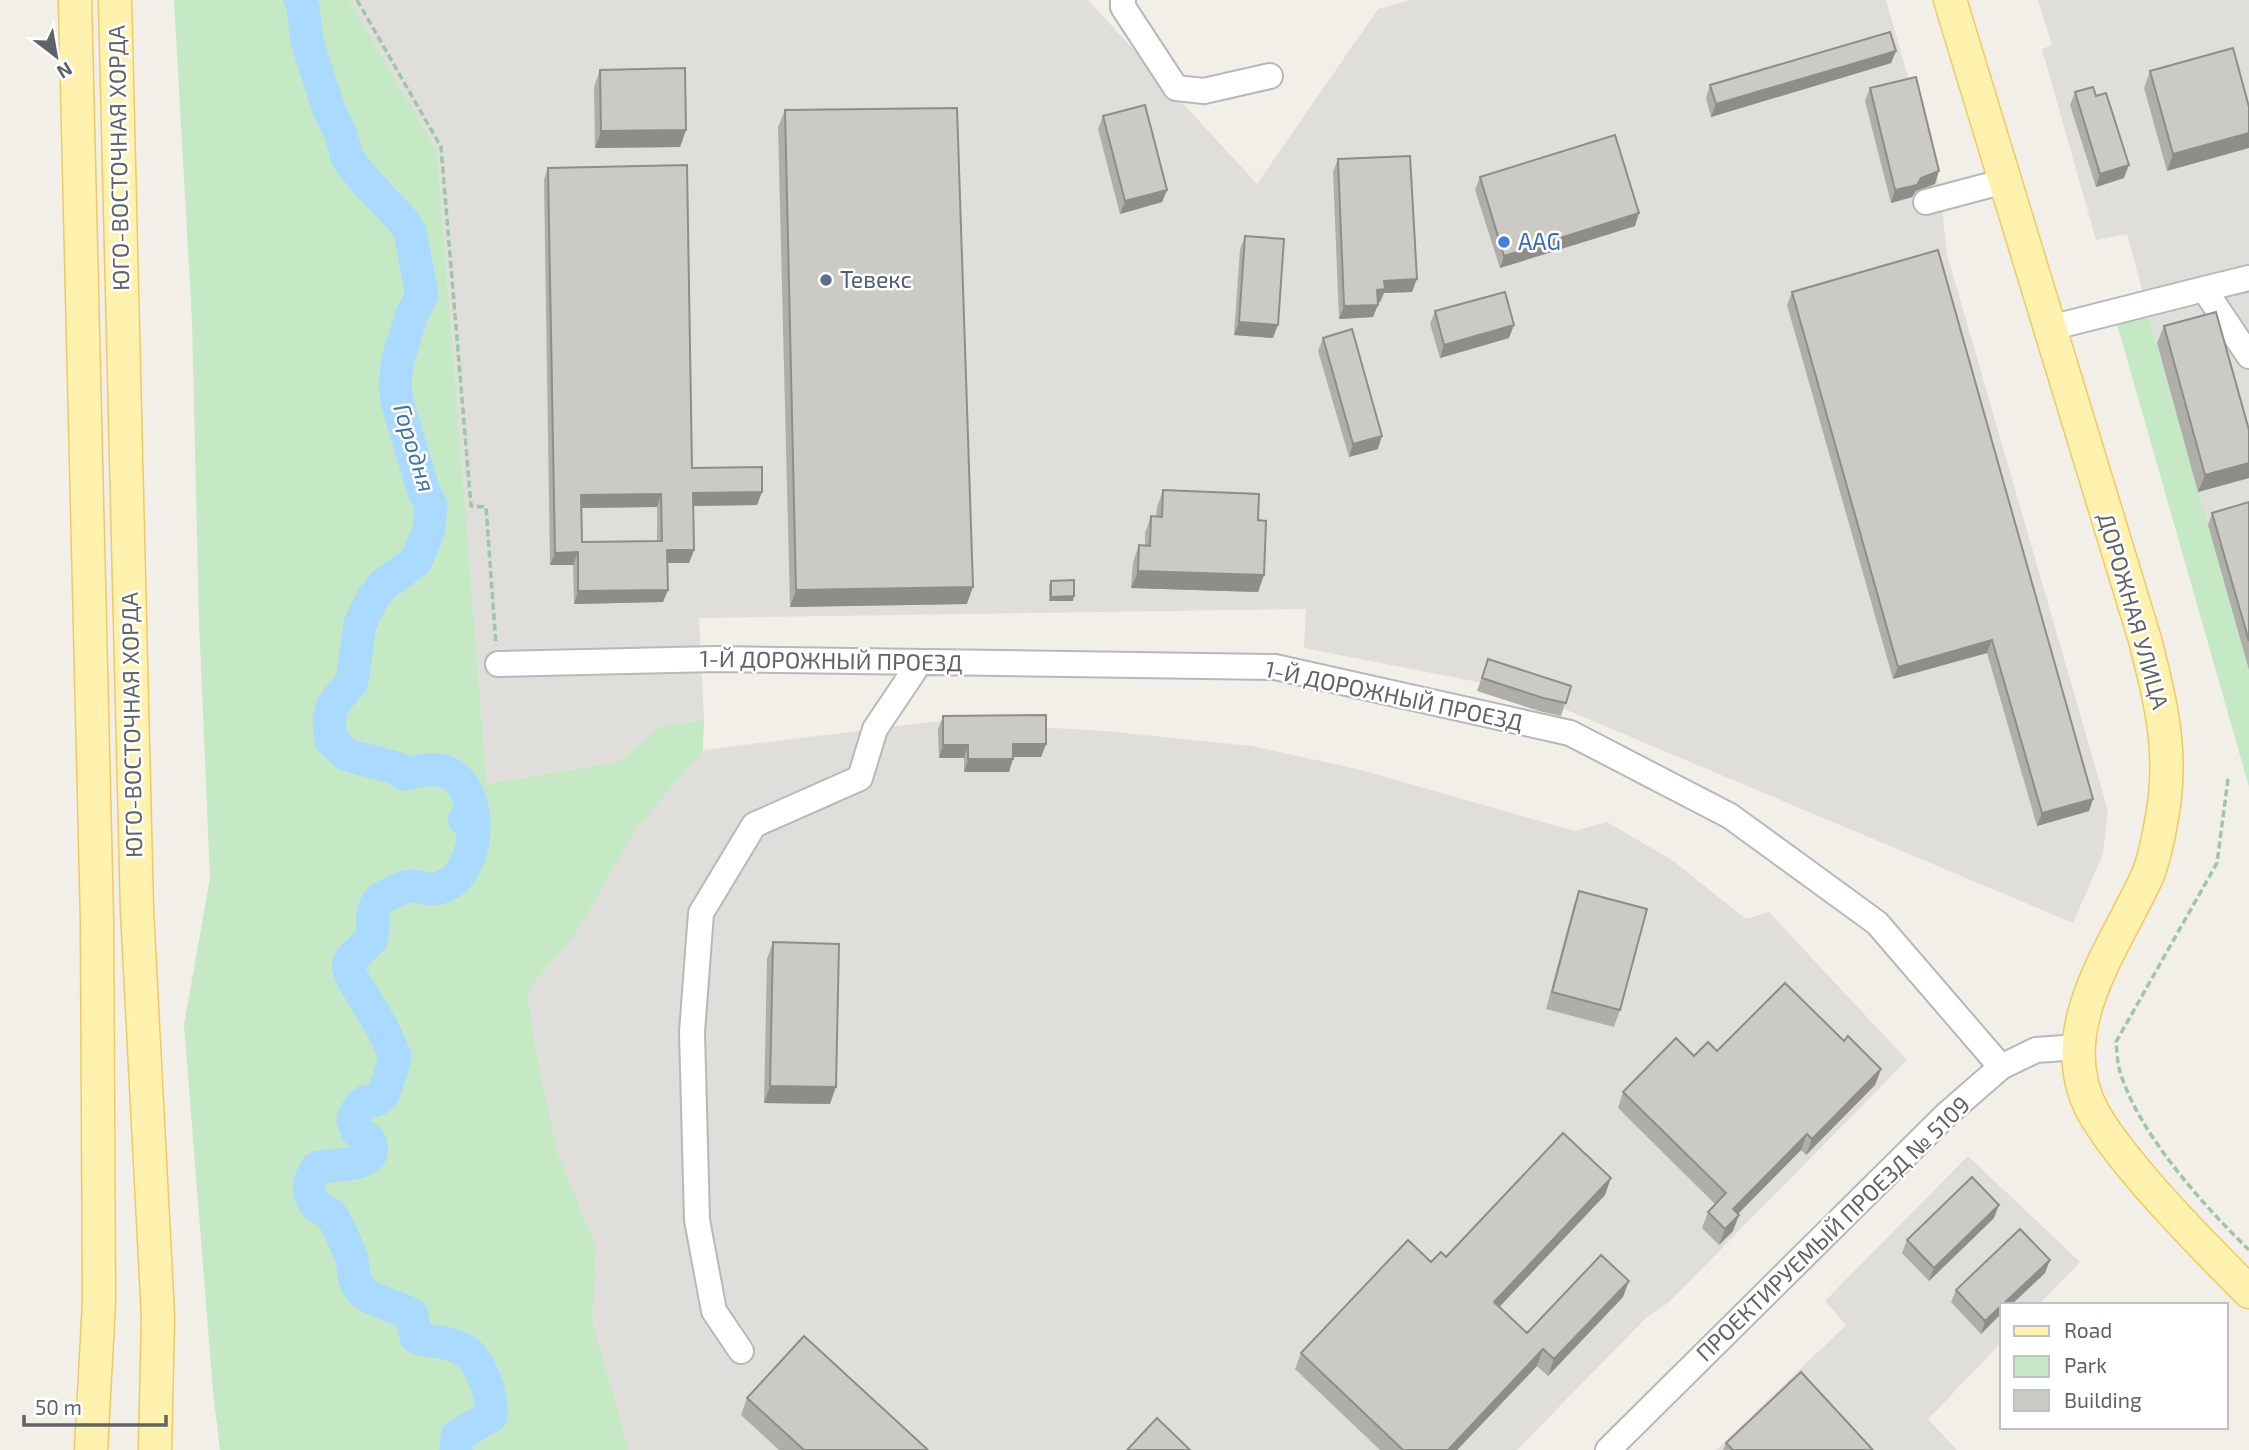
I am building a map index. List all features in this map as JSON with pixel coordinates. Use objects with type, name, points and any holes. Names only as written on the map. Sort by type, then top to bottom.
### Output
[{"type":"main road","name":"ЮГО-ВОСТОЧНАЯ ХОРДА","points":[[75,0],[97,920],[99,1302],[91,1450]]},
{"type":"main road","name":"ЮГО-ВОСТОЧНАЯ ХОРДА","points":[[116,0],[136,911],[158,1316],[155,1450]]},
{"type":"main road","name":"ДОРОЖНАЯ УЛИЦА","points":[[1950,0],[2145,640],[2163,713],[2168,774],[2160,828],[2147,876],[2094,983],[2082,1015],[2080,1076],[2092,1110],[2116,1148],[2169,1211],[2249,1292]]},
{"type":"street","points":[[1123,0],[1123,7],[1176,88],[1204,91],[1270,76]]},
{"type":"street","points":[[1926,202],[2005,181]]},
{"type":"street","points":[[2050,328],[2249,278]]},
{"type":"street","points":[[2204,289],[2249,356]]},
{"type":"street","name":"1-Й ДОРОЖНЫЙ ПРОЕЗД","points":[[498,664],[716,659],[1275,667],[1570,733],[1730,816],[1877,923],[2001,1067]]},
{"type":"street","points":[[741,1351],[714,1311],[697,1220],[692,1032],[701,913],[754,825],[860,778],[875,729],[920,662]]},
{"type":"street","name":"ПРОЕКТИРУЕМЫЙ ПРОЕЗД № 5109","points":[[1608,1450],[1947,1114],[2001,1067],[2036,1050],[2079,1047]]},
{"type":"path","points":[[357,0],[442,148],[471,506],[486,507],[498,664]]},
{"type":"path","points":[[2228,779],[2217,863],[2116,1042],[2119,1068],[2132,1101],[2157,1145],[2249,1250]]},
{"type":"shaded area","points":[[349,0],[1088,0],[1257,184],[1378,9],[1411,0],[1886,0],[1940,189],[1947,254],[2108,811],[2103,854],[2073,923],[1519,690],[1304,648],[1306,609],[699,618],[704,720],[660,727],[618,762],[487,784],[437,151]]},
{"type":"shaded area","points":[[2038,0],[2249,0],[2249,675],[2210,542],[2127,234],[2096,240],[2042,49],[2052,45]]},
{"type":"shaded area","points":[[940,721],[1104,731],[1252,746],[1357,769],[1574,831],[1607,822],[1672,860],[1746,919],[1769,912],[1907,1060],[1668,1303],[1647,1317],[1517,1450],[629,1450],[593,1322],[596,1247],[558,1153],[537,1057],[527,991],[575,936],[637,828],[703,750]]},
{"type":"shaded area","points":[[1968,1156],[2080,1262],[2040,1303],[2000,1303],[2000,1344],[1928,1419],[1957,1450],[1716,1450],[1846,1325],[1825,1301]]},
{"type":"green space","points":[[174,0],[349,0],[437,151],[487,784],[618,762],[660,727],[704,720],[703,750],[637,828],[575,936],[527,991],[537,1057],[558,1153],[596,1247],[593,1322],[629,1450],[220,1450],[184,1025],[210,878],[199,621],[192,320]]},
{"type":"green space","points":[[2149,317],[2249,670],[2249,787],[2117,324]]},
{"type":"water","points":[[459,798],[477,800],[486,807],[487,819],[482,842],[467,846],[449,827],[447,817]]},
{"type":"building","points":[[1890,32],[1896,51],[1716,104],[1710,85]]},
{"type":"building","points":[[2233,48],[2249,107],[2249,133],[2173,154],[2150,71]]},
{"type":"building","points":[[685,68],[686,130],[601,131],[600,70]]},
{"type":"building","points":[[1916,77],[1939,171],[1921,178],[1917,185],[1895,190],[1870,88]]},
{"type":"building","points":[[2093,87],[2096,96],[2106,93],[2129,165],[2100,174],[2075,92]]},
{"type":"building","points":[[1145,105],[1167,190],[1125,201],[1103,116]]},
{"type":"building","points":[[957,108],[973,587],[796,590],[785,110]]},
{"type":"building","points":[[1615,135],[1639,213],[1504,256],[1480,177]]},
{"type":"building","points":[[1410,156],[1417,279],[1384,281],[1385,289],[1377,290],[1378,305],[1344,306],[1338,159]]},
{"type":"building","points":[[687,165],[692,468],[762,467],[762,492],[693,493],[694,550],[667,550],[668,590],[578,591],[578,552],[555,553],[548,168]],"holes":[[[661,494],[662,541],[582,542],[581,495]]]},
{"type":"building","points":[[1245,236],[1284,239],[1278,325],[1239,322]]},
{"type":"building","points":[[1938,250],[2093,799],[2042,813],[1992,640],[1898,667],[1792,292]]},
{"type":"building","points":[[1505,292],[1514,325],[1444,345],[1435,311]]},
{"type":"building","points":[[2216,312],[2249,430],[2249,463],[2205,475],[2164,326]]},
{"type":"building","points":[[1352,329],[1382,436],[1353,444],[1323,338]]},
{"type":"building","points":[[1163,490],[1259,494],[1258,520],[1266,521],[1264,575],[1138,571],[1139,545],[1150,546],[1151,516],[1162,517]]},
{"type":"building","points":[[2249,502],[2249,641],[2212,513]]},
{"type":"building","points":[[1074,580],[1074,596],[1051,597],[1051,581]]},
{"type":"building","points":[[1488,659],[1571,686],[1566,703],[1482,678]]},
{"type":"building","points":[[1046,715],[1046,744],[1013,744],[1013,759],[968,759],[968,745],[943,745],[943,716]]},
{"type":"building","points":[[1579,891],[1647,909],[1620,1010],[1552,992]]},
{"type":"building","points":[[773,942],[839,944],[836,1087],[770,1086]]},
{"type":"building","points":[[1785,983],[1844,1041],[1848,1036],[1881,1069],[1812,1139],[1807,1134],[1733,1209],[1739,1215],[1725,1229],[1708,1212],[1726,1193],[1623,1092],[1676,1038],[1694,1056],[1708,1042],[1717,1051]]},
{"type":"building","points":[[1563,1133],[1611,1178],[1494,1302],[1527,1333],[1601,1255],[1629,1281],[1554,1359],[1543,1349],[1448,1450],[1403,1450],[1301,1353],[1408,1240],[1431,1262],[1441,1252],[1446,1257]]},
{"type":"building","points":[[1972,1177],[1999,1205],[1934,1268],[1907,1240]]},
{"type":"building","points":[[2020,1229],[2050,1260],[2004,1303],[2000,1303],[2000,1307],[1985,1321],[1956,1290]]},
{"type":"building","points":[[804,1336],[928,1450],[804,1450],[747,1398]]},
{"type":"building","points":[[1801,1372],[1873,1450],[1733,1450],[1726,1443]]},
{"type":"building","points":[[1157,1418],[1190,1450],[1127,1450]]},
{"type":"waterway","name":"Городня","points":[[300,0],[307,41],[347,158],[410,232],[422,295],[412,314],[398,359],[395,381],[397,402],[424,492],[431,505],[429,529],[416,561],[382,586],[372,599],[360,624],[352,682],[333,704],[329,720],[331,740],[347,755],[396,768],[404,774],[430,770],[449,773],[460,782],[467,793],[474,825],[469,857],[459,875],[442,887],[431,889],[407,886],[381,899],[373,913],[372,939],[350,960],[348,966],[351,976],[383,1029],[395,1056],[382,1096],[364,1102],[353,1120],[357,1131],[370,1142],[372,1151],[369,1157],[353,1163],[317,1168],[310,1180],[309,1189],[314,1203],[332,1216],[351,1256],[358,1287],[374,1299],[412,1315],[416,1337],[459,1347],[471,1355],[477,1364],[489,1393],[491,1416],[457,1436],[456,1450]]},
{"type":"place","name":"AAG","points":[[1504,242]]},
{"type":"place","name":"Тевекс","points":[[826,280]]}]
